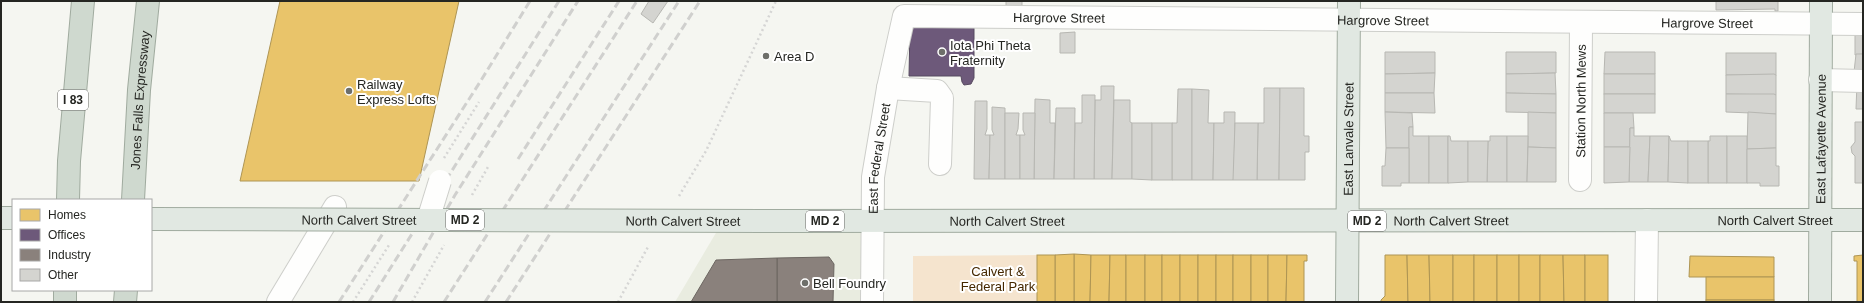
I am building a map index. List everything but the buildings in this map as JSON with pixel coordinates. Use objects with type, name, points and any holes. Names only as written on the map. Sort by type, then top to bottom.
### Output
[{"type":"highway","name":"I 83","points":[[68,199],[69,154],[83,1]]},
{"type":"highway","name":"Jones Falls Expressway","points":[[133,199],[139,90],[148,1]]},
{"type":"highway","points":[[64,302],[65,291]]},
{"type":"highway","points":[[125,302],[126,291]]},
{"type":"main road","name":"East Lafayette Avenue","points":[[1820,302],[1821,1]]},
{"type":"main road","name":"East Lanvale Street","points":[[1347,302],[1349,11]]},
{"type":"main road","points":[[1,218],[12,218]]},
{"type":"main road","name":"North Calvert Street","points":[[152,219],[779,221],[1863,220]]},
{"type":"street","name":"Hargrove Street","points":[[904,16],[1349,11],[1581,22],[1863,24]]},
{"type":"street","name":"East Federal Street","points":[[872,302],[871,221],[873,178],[888,88],[904,16]]},
{"type":"street","name":"Station North Mews","points":[[1580,180],[1581,22]]},
{"type":"street","points":[[1820,80],[1863,81]]},
{"type":"street","points":[[888,88],[937,91],[942,98],[940,164]]},
{"type":"street","points":[[428,220],[440,181]]},
{"type":"street","points":[[278,302],[334,207]]},
{"type":"street","points":[[1646,302],[1647,220]]},
{"type":"path","points":[[677,199],[706,151],[776,1]]},
{"type":"path","points":[[618,302],[632,274],[653,240]]},
{"type":"shaded area","points":[[870,219],[870,302],[675,302],[723,221]]},
{"type":"green space","name":"Calvert & Federal Park","points":[[1037,255],[1037,302],[913,302],[913,256]]},
{"type":"railway","points":[[339,302],[530,1]]},
{"type":"railway","points":[[369,302],[559,1]]},
{"type":"railway","points":[[393,302],[455,195],[578,1]]},
{"type":"railway","points":[[518,159],[619,1]]},
{"type":"railway","points":[[444,302],[637,1]]},
{"type":"railway","points":[[485,302],[679,1]]},
{"type":"railway","points":[[506,302],[700,1]]},
{"type":"place","name":"Iota Phi Theta Fraternity","points":[[942,52]]},
{"type":"place","name":"Area D","points":[[766,56]]},
{"type":"place","name":"Railway Express Lofts","points":[[349,91]]},
{"type":"place","name":"Bell Foundry","points":[[805,283]]}]
